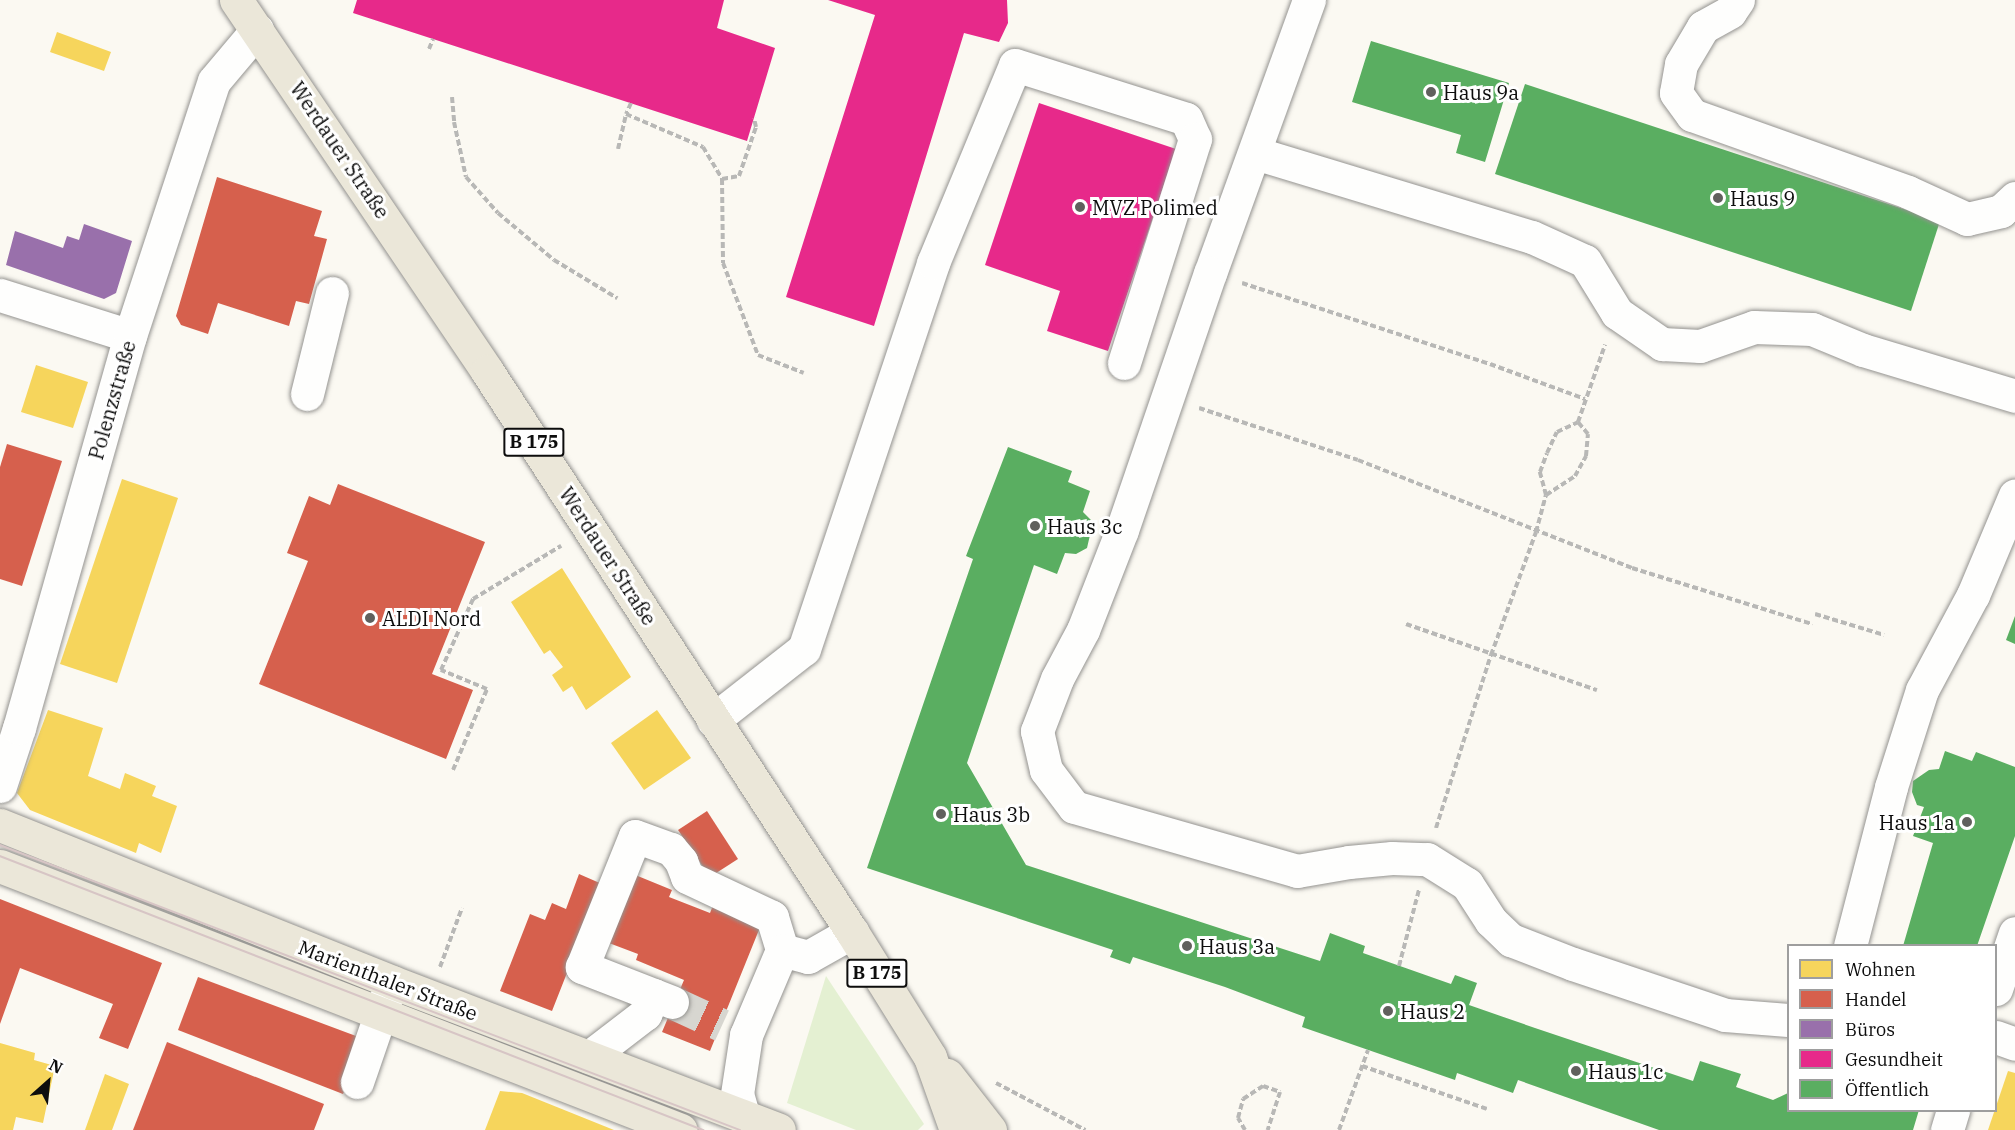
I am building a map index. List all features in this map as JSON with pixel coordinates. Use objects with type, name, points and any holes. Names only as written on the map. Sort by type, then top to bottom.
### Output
[{"type":"main road","name":"Werdauer Straße","points":[[236,0],[591,528],[852,932],[930,1058],[956,1130]]},
{"type":"main road","name":"Marienthaler Straße","points":[[0,825],[392,982],[778,1130]]},
{"type":"main road","name":"Marienthaler Straße","points":[[0,866],[681,1130]]},
{"type":"main road","name":"Werdauer Straße","points":[[930,1058],[961,1090],[990,1130]]},
{"type":"street","points":[[1309,0],[1255,153],[1209,273],[1167,399],[1096,596],[1083,630],[1056,679],[1036,731],[1046,770],[1074,807],[1297,871],[1381,859],[1426,859],[1467,884],[1491,921],[1511,940],[1573,964],[1725,1015],[1787,1020]]},
{"type":"street","points":[[1738,0],[1730,12],[1703,27],[1681,64],[1676,93],[1692,115],[1908,192],[1967,219],[2001,211],[2015,198]]},
{"type":"street","name":"Polenzstraße","points":[[0,786],[19,728],[130,336],[214,81],[257,30]]},
{"type":"street","points":[[713,720],[804,649],[933,263],[1015,65],[1186,119],[1195,139],[1124,363]]},
{"type":"street","points":[[1255,153],[1532,237],[1586,261],[1617,313],[1662,344],[1700,346],[1754,327],[1812,329],[1863,350],[2015,396]]},
{"type":"street","points":[[307,394],[332,293]]},
{"type":"street","points":[[0,295],[130,336]]},
{"type":"street","points":[[1850,944],[1891,787],[1922,690],[1972,595],[2015,495]]},
{"type":"street","points":[[589,1057],[663,999],[582,967],[635,836],[671,849],[681,861],[687,877],[772,916],[782,950],[734,1030],[737,1094],[744,1118]]},
{"type":"street","points":[[782,950],[808,957],[852,932]]},
{"type":"street","points":[[1997,983],[2015,933]]},
{"type":"street","points":[[357,1082],[392,982]]},
{"type":"street","points":[[1997,1038],[2015,1044]]},
{"type":"street","points":[[1947,1130],[1952,1112]]},
{"type":"path","points":[[429,49],[433,39]]},
{"type":"path","points":[[453,97],[454,122],[466,177],[498,213],[554,260],[617,298]]},
{"type":"path","points":[[618,149],[626,114],[631,103]]},
{"type":"path","points":[[626,114],[703,147],[722,179],[723,263],[758,355],[804,373]]},
{"type":"path","points":[[722,179],[739,176],[756,127],[754,118]]},
{"type":"path","points":[[1209,273],[1468,356],[1585,399]]},
{"type":"path","points":[[1400,966],[1426,859],[1491,655],[1536,532],[1546,495],[1540,472],[1557,432],[1578,422],[1617,313]]},
{"type":"path","points":[[1167,399],[1270,429],[1358,460],[1632,568],[1812,624]]},
{"type":"path","points":[[1546,495],[1575,476],[1586,456],[1588,434],[1578,422]]},
{"type":"path","points":[[453,770],[487,689],[441,670],[473,599],[591,528]]},
{"type":"path","points":[[1815,614],[1884,635]]},
{"type":"path","points":[[1406,624],[1597,690]]},
{"type":"path","points":[[440,966],[462,908]]},
{"type":"path","points":[[1339,1130],[1368,1050]]},
{"type":"path","points":[[1362,1066],[1487,1109]]},
{"type":"path","points":[[961,1090],[993,1081],[1085,1130]]},
{"type":"path","points":[[1245,1130],[1238,1118],[1243,1099],[1263,1086],[1280,1092],[1268,1130]]},
{"type":"green space","points":[[826,976],[924,1124],[918,1130],[856,1130],[787,1103]]},
{"type":"building: Wohnen","points":[[57,32],[111,52],[104,71],[50,52]]},
{"type":"building: Wohnen","points":[[36,365],[88,382],[73,428],[21,412]]},
{"type":"building: Wohnen","points":[[122,479],[178,498],[117,683],[60,664]]},
{"type":"building: Wohnen","points":[[562,568],[631,677],[586,710],[572,686],[563,692],[552,675],[563,667],[550,650],[544,654],[511,602]]},
{"type":"building: Wohnen","points":[[48,710],[103,728],[88,776],[120,789],[125,773],[156,786],[152,796],[177,806],[161,853],[139,843],[136,853],[30,810],[17,793]]},
{"type":"building: Wohnen","points":[[657,710],[691,758],[644,790],[611,743]]},
{"type":"building: Wohnen","points":[[0,1043],[35,1053],[34,1060],[55,1066],[43,1123],[16,1117],[13,1130],[0,1130]]},
{"type":"building: Wohnen","points":[[2008,1071],[2015,1073],[2015,1130],[1988,1130],[1994,1112],[1997,1112],[1997,1103]]},
{"type":"building: Wohnen","points":[[105,1074],[129,1084],[112,1130],[85,1130]]},
{"type":"building: Wohnen","points":[[500,1091],[522,1093],[614,1130],[485,1130]]},
{"type":"building: Handel","points":[[217,177],[322,211],[314,236],[327,239],[309,304],[296,301],[289,326],[218,303],[208,334],[181,325],[176,316]]},
{"type":"building: Handel","points":[[7,444],[62,461],[22,586],[0,579],[0,467]]},
{"type":"building: Handel","name":"ALDI Nord","points":[[338,484],[485,542],[432,674],[473,690],[446,759],[259,684],[308,561],[287,553],[309,496],[330,505]]},
{"type":"building: Handel","points":[[707,811],[738,859],[710,877],[678,830]]},
{"type":"building: Handel","points":[[628,872],[672,890],[669,897],[710,913],[717,895],[765,915],[710,1051],[662,1032],[684,980],[636,960],[638,954],[601,940]]},
{"type":"building: Handel","points":[[579,874],[602,884],[552,1011],[500,991],[530,914],[545,920],[552,903],[566,909]]},
{"type":"building: Handel","points":[[0,899],[162,963],[128,1049],[99,1038],[113,1004],[20,968],[0,1024]]},
{"type":"building: Handel","points":[[198,977],[364,1039],[343,1094],[178,1030]]},
{"type":"building: Handel","points":[[167,1042],[324,1104],[314,1130],[133,1130]]},
{"type":"building: Büros","points":[[84,224],[132,241],[116,293],[104,299],[6,265],[15,231],[63,248],[67,236],[79,240]]},
{"type":"building: Gesundheit","points":[[357,0],[724,0],[717,28],[775,48],[747,141],[353,13]]},
{"type":"building: Gesundheit","points":[[828,0],[1007,0],[1008,23],[999,42],[964,33],[874,326],[786,297],[875,15]]},
{"type":"building: Gesundheit","name":"MVZ Polimed","points":[[1039,103],[1176,149],[1108,351],[1047,331],[1060,291],[985,265]]},
{"type":"building: Öffentlich","name":"Haus 9a","points":[[1371,41],[1509,83],[1485,162],[1456,153],[1461,135],[1352,102]]},
{"type":"building: Öffentlich","name":"Haus 9","points":[[1525,84],[1940,221],[1911,311],[1495,174]]},
{"type":"building: Öffentlich","points":[[1008,447],[1072,471],[1068,482],[1090,491],[1083,512],[1093,522],[1087,548],[1076,554],[1065,553],[1057,574],[1034,565],[967,763],[1026,865],[1320,961],[1330,933],[1365,946],[1363,953],[1451,984],[1455,975],[1477,983],[1469,1005],[1535,1028],[1693,1081],[1700,1061],[1741,1074],[1736,1087],[1773,1100],[1787,1093],[1787,1112],[1918,1112],[1913,1130],[1659,1130],[1518,1080],[1513,1093],[1457,1073],[1455,1080],[1302,1027],[1305,1017],[1225,987],[1133,957],[1130,964],[1110,957],[1113,950],[867,868],[973,559],[966,556]]},
{"type":"building: Öffentlich","points":[[2015,616],[2015,644],[2006,640]]},
{"type":"building: Öffentlich","name":"Haus 1a","points":[[1945,751],[1972,761],[1976,752],[2015,767],[2015,836],[1978,944],[1904,944],[1933,843],[1913,836],[1924,807],[1917,805],[1912,792],[1913,781],[1929,770],[1939,769]]},
{"type":"tunnel","points":[[672,1002],[722,1025]]},
{"type":"tram line","points":[[0,845],[740,1130]]},
{"type":"tram line","points":[[0,856],[703,1130]]},
{"type":"place","name":"Haus 9a","points":[[1431,92]]},
{"type":"place","name":"Haus 9","points":[[1718,198]]},
{"type":"place","name":"MVZ Polimed","points":[[1080,207]]},
{"type":"place","name":"Haus 3c","points":[[1035,526]]},
{"type":"place","name":"ALDI Nord","points":[[370,618]]},
{"type":"place","name":"Haus 3b","points":[[941,814]]},
{"type":"place","name":"Haus 1a","points":[[1967,822]]},
{"type":"place","name":"Haus 3a","points":[[1187,946]]},
{"type":"place","name":"Haus 2","points":[[1388,1011]]},
{"type":"place","name":"Haus 1c","points":[[1576,1071]]}]
